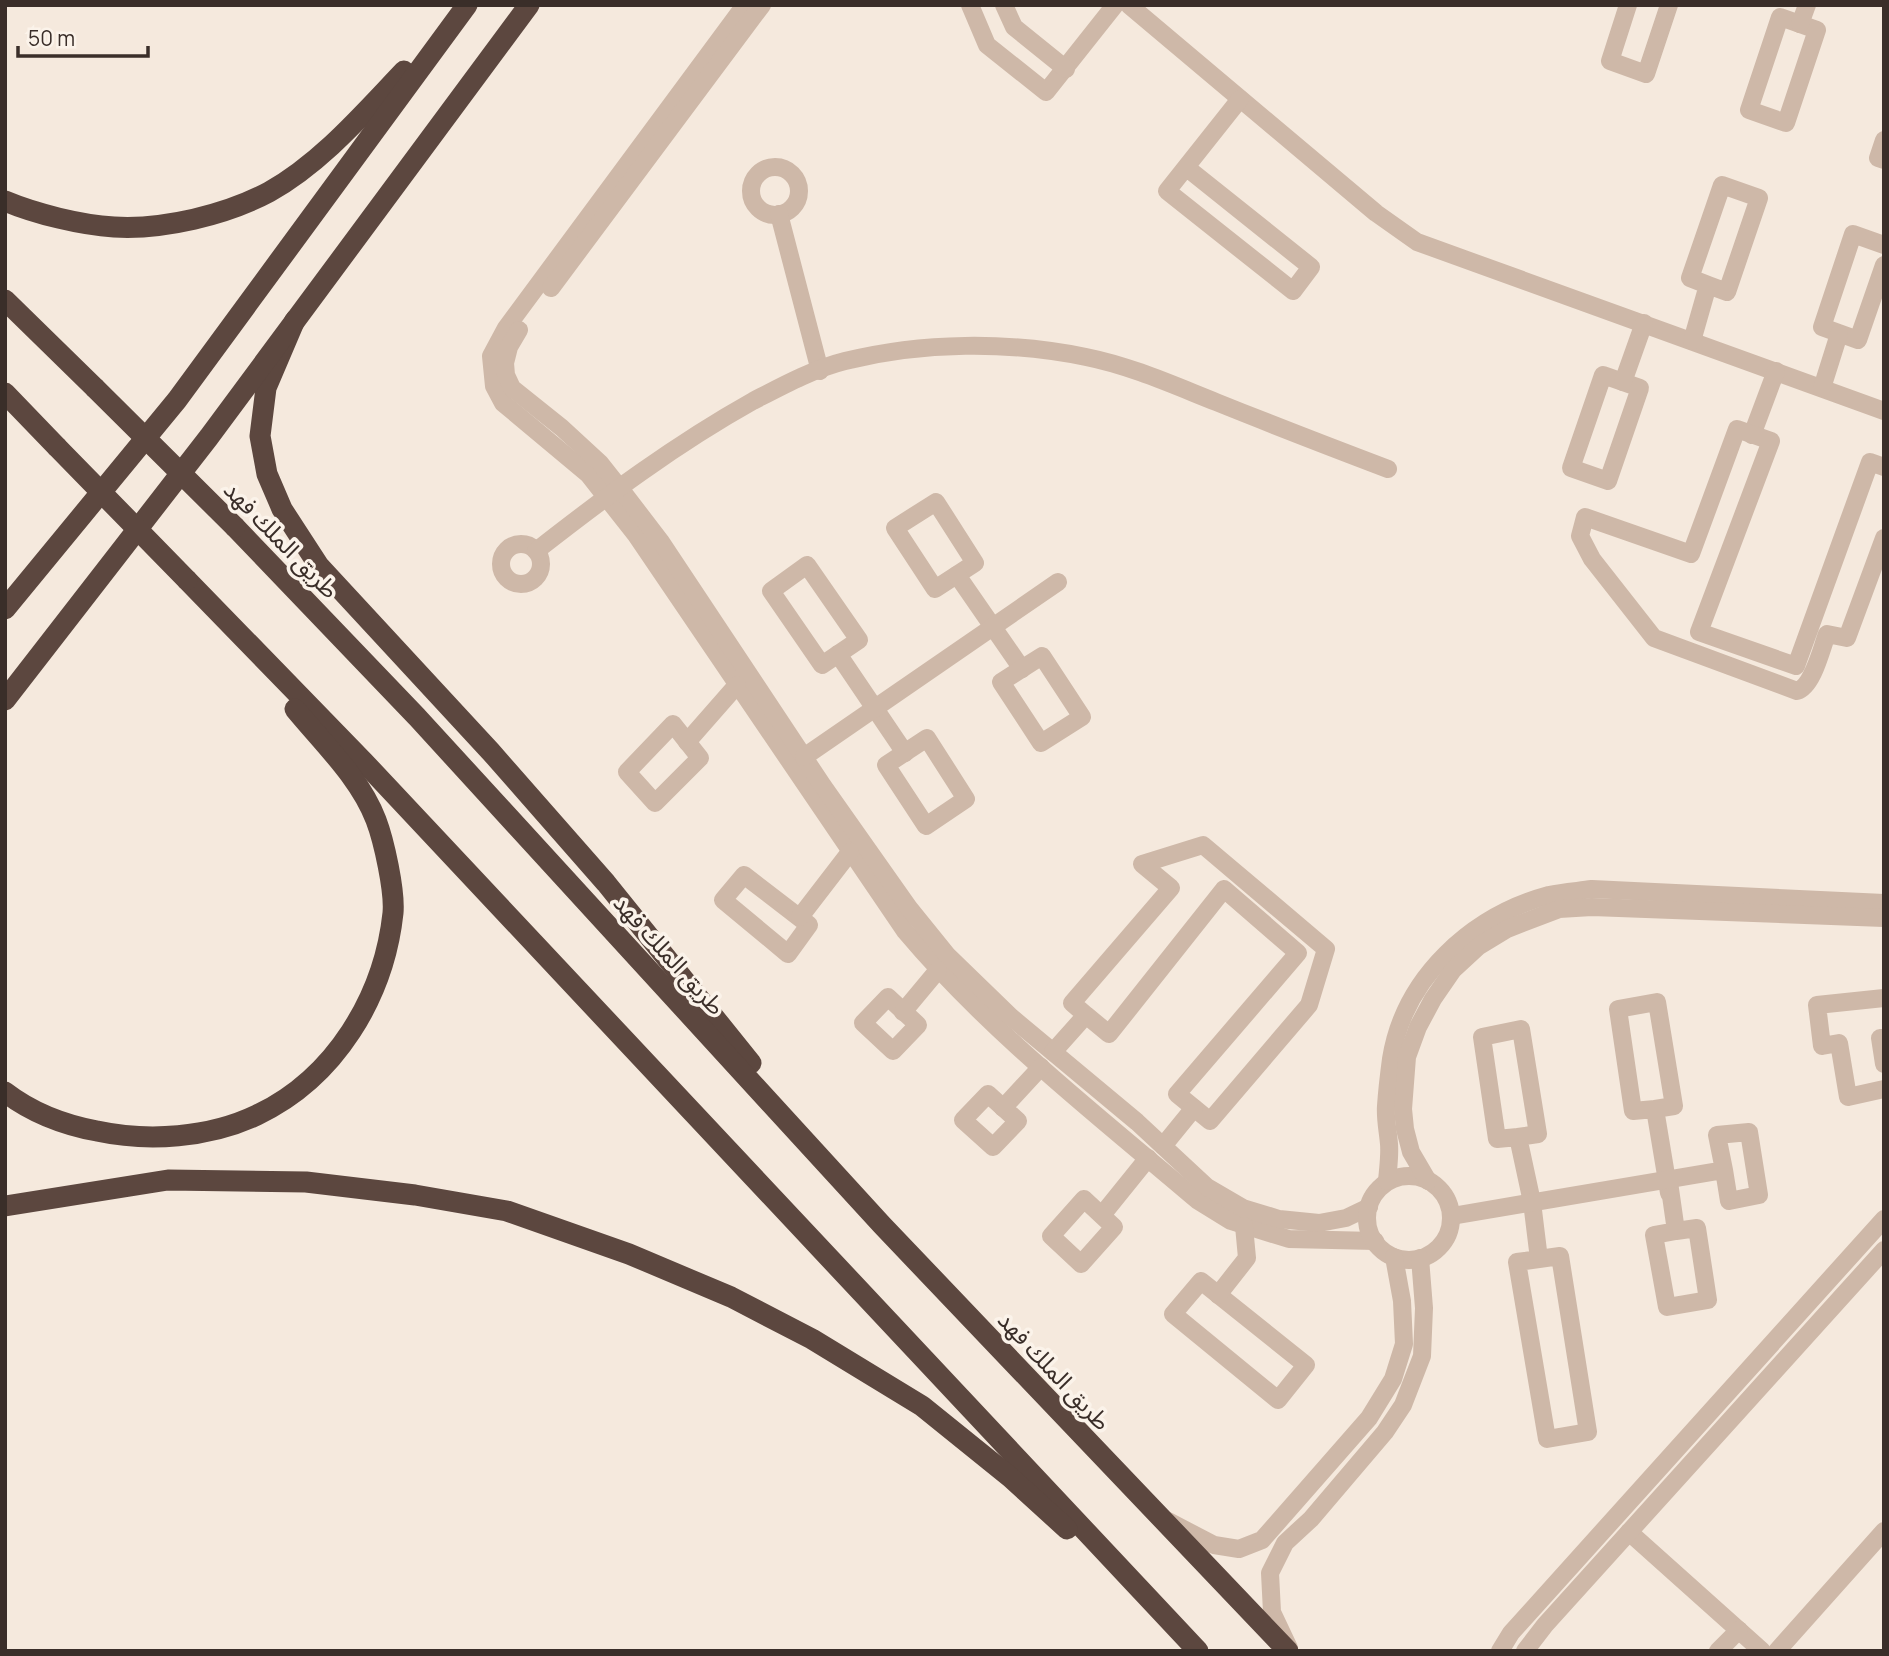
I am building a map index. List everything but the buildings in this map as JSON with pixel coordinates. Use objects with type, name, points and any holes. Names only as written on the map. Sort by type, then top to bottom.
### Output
[{"type":"highway","points":[[5,201],[62,218],[114,227],[165,224],[215,214],[269,192],[311,162],[356,122],[466,5]]},
{"type":"highway","points":[[5,606],[177,400],[466,5]]},
{"type":"highway","points":[[5,700],[209,437],[528,5]]},
{"type":"highway","name":"طريق الملك فهد","points":[[5,300],[235,527],[417,717],[882,1225],[1289,1651]]},
{"type":"highway","points":[[295,320],[266,388],[260,436],[267,474],[282,509],[319,566],[491,752],[606,883],[882,1225]]},
{"type":"highway","points":[[5,393],[364,762],[1193,1645]]},
{"type":"highway","points":[[5,1092],[18,1102],[71,1126],[122,1137],[167,1138],[206,1132],[256,1116],[294,1093],[333,1056],[349,1036],[368,1003],[384,957],[393,911],[388,866],[376,820],[359,787],[217,612]]},
{"type":"highway","points":[[5,1206],[168,1180],[306,1182],[415,1195],[506,1211],[629,1254],[742,1303],[812,1339],[922,1406],[1010,1477],[1193,1645]]},
{"type":"street","points":[[745,5],[506,328],[491,356],[494,386],[503,403],[612,492],[661,542],[804,757],[909,908],[947,955],[1011,1017],[1208,1187],[1243,1208],[1279,1219],[1318,1223],[1346,1218],[1369,1207]]},
{"type":"street","points":[[762,5],[509,347],[505,363],[506,375],[512,388],[600,463],[612,492],[636,534],[905,931],[938,970],[991,1023],[1197,1200],[1231,1221],[1289,1239],[1375,1241]]},
{"type":"street","points":[[970,5],[987,45],[1046,92],[1115,5]]},
{"type":"street","points":[[1004,5],[1014,27],[1066,69]]},
{"type":"street","points":[[1129,5],[1376,212],[1417,242],[1884,411]]},
{"type":"street","points":[[1628,5],[1610,61],[1646,74],[1669,5]]},
{"type":"street","points":[[1800,24],[1807,5]]},
{"type":"street","points":[[1780,17],[1800,24],[1817,30],[1786,123],[1749,110],[1780,17]]},
{"type":"street","points":[[1187,167],[1311,267],[1293,291],[1167,191],[1240,99]]},
{"type":"street","points":[[1884,141],[1878,158],[1884,160]]},
{"type":"street","points":[[1722,185],[1759,198],[1727,292],[1708,285],[1690,278],[1722,185]]},
{"type":"street","points":[[779,215],[820,370]]},
{"type":"street","points":[[1884,245],[1853,234],[1822,327],[1858,340],[1884,265]]},
{"type":"street","points":[[1692,341],[1708,285]]},
{"type":"street","points":[[1623,382],[1644,323]]},
{"type":"street","points":[[1822,387],[1839,334]]},
{"type":"street","points":[[536,551],[612,492],[718,421],[785,384],[843,362],[908,349],[1033,349],[1087,357],[1140,372],[1388,470]]},
{"type":"street","points":[[1752,435],[1776,372]]},
{"type":"street","points":[[1603,375],[1623,382],[1640,388],[1608,481],[1572,468],[1603,375]]},
{"type":"street","points":[[1884,467],[1870,462],[1796,666],[1699,632],[1771,441],[1737,429],[1691,554],[1586,517],[1580,536],[1592,559],[1654,638],[1790,690],[1801,690],[1808,684],[1827,634],[1847,638],[1884,538]]},
{"type":"street","points":[[936,502],[975,563],[957,575],[935,589],[895,528],[936,502]]},
{"type":"street","points":[[807,565],[859,640],[838,654],[822,665],[771,590],[807,565]]},
{"type":"street","points":[[957,575],[1022,669]]},
{"type":"street","points":[[804,757],[1058,582]]},
{"type":"street","points":[[838,654],[905,753]]},
{"type":"street","points":[[1042,656],[1082,717],[1041,743],[1001,682],[1022,669],[1042,656]]},
{"type":"street","points":[[687,741],[737,685]]},
{"type":"street","points":[[927,738],[966,799],[926,826],[886,765],[905,753],[927,738]]},
{"type":"street","points":[[1203,845],[1326,949],[1309,1005],[1210,1121],[1177,1094],[1298,953],[1224,889],[1109,1034],[1086,1015],[1072,1003],[1171,888],[1142,864],[1203,845]]},
{"type":"street","points":[[800,917],[850,852]]},
{"type":"street","points":[[744,874],[800,917],[809,925],[788,954],[723,900],[744,874]]},
{"type":"street","points":[[1387,1181],[1390,1147],[1386,1109],[1392,1056],[1399,1028],[1413,997],[1436,963],[1465,935],[1501,914],[1549,895],[1592,889],[1884,903]]},
{"type":"street","points":[[1428,1181],[1410,1152],[1405,1129],[1407,1057],[1418,1027],[1453,970],[1479,946],[1507,929],[1559,909],[1592,907],[1884,918]]},
{"type":"street","points":[[903,1012],[938,970]]},
{"type":"street","points":[[1884,998],[1817,1005],[1822,1046],[1839,1043],[1848,1097],[1884,1089]]},
{"type":"street","points":[[1657,1002],[1674,1106],[1655,1109],[1633,1111],[1618,1009],[1657,1002]]},
{"type":"street","points":[[1053,1052],[1086,1015]]},
{"type":"street","points":[[1521,1030],[1538,1134],[1518,1137],[1497,1139],[1482,1037],[1521,1030]]},
{"type":"street","points":[[1884,1038],[1880,1038],[1884,1064]]},
{"type":"street","points":[[1003,1108],[1041,1067]]},
{"type":"street","points":[[1163,1146],[1194,1108]]},
{"type":"street","points":[[1655,1109],[1676,1231]]},
{"type":"street","points":[[1518,1137],[1532,1202],[1539,1259]]},
{"type":"street","points":[[1101,1215],[1148,1158]]},
{"type":"street","points":[[1452,1216],[1532,1202],[1668,1184],[1724,1170]]},
{"type":"street","points":[[1414,1175],[1428,1181],[1438,1186],[1452,1209],[1449,1236],[1431,1256],[1405,1261],[1380,1250],[1367,1227],[1370,1200],[1387,1181],[1414,1175]]},
{"type":"street","points":[[1884,1219],[1502,1645],[1524,1651],[1884,1250]]},
{"type":"street","points":[[1218,1295],[1247,1258],[1244,1226]]},
{"type":"street","points":[[1697,1228],[1708,1300],[1667,1307],[1654,1235],[1676,1231],[1697,1228]]},
{"type":"street","points":[[1560,1256],[1588,1432],[1547,1439],[1517,1262],[1539,1259],[1560,1256]]},
{"type":"street","points":[[1156,1514],[1214,1545],[1239,1549],[1262,1540],[1369,1418],[1393,1378],[1404,1344],[1402,1301],[1394,1257]]},
{"type":"street","points":[[1289,1651],[1272,1612],[1270,1573],[1285,1543],[1311,1518],[1385,1432],[1403,1405],[1423,1356],[1424,1308],[1420,1258]]},
{"type":"street","points":[[1201,1281],[1218,1295],[1306,1365],[1278,1400],[1174,1314],[1201,1281]]},
{"type":"street","points":[[1777,1651],[1884,1531]]},
{"type":"street","points":[[1629,1532],[1762,1651]]},
{"type":"street","points":[[1718,1651],[1739,1630]]}]
